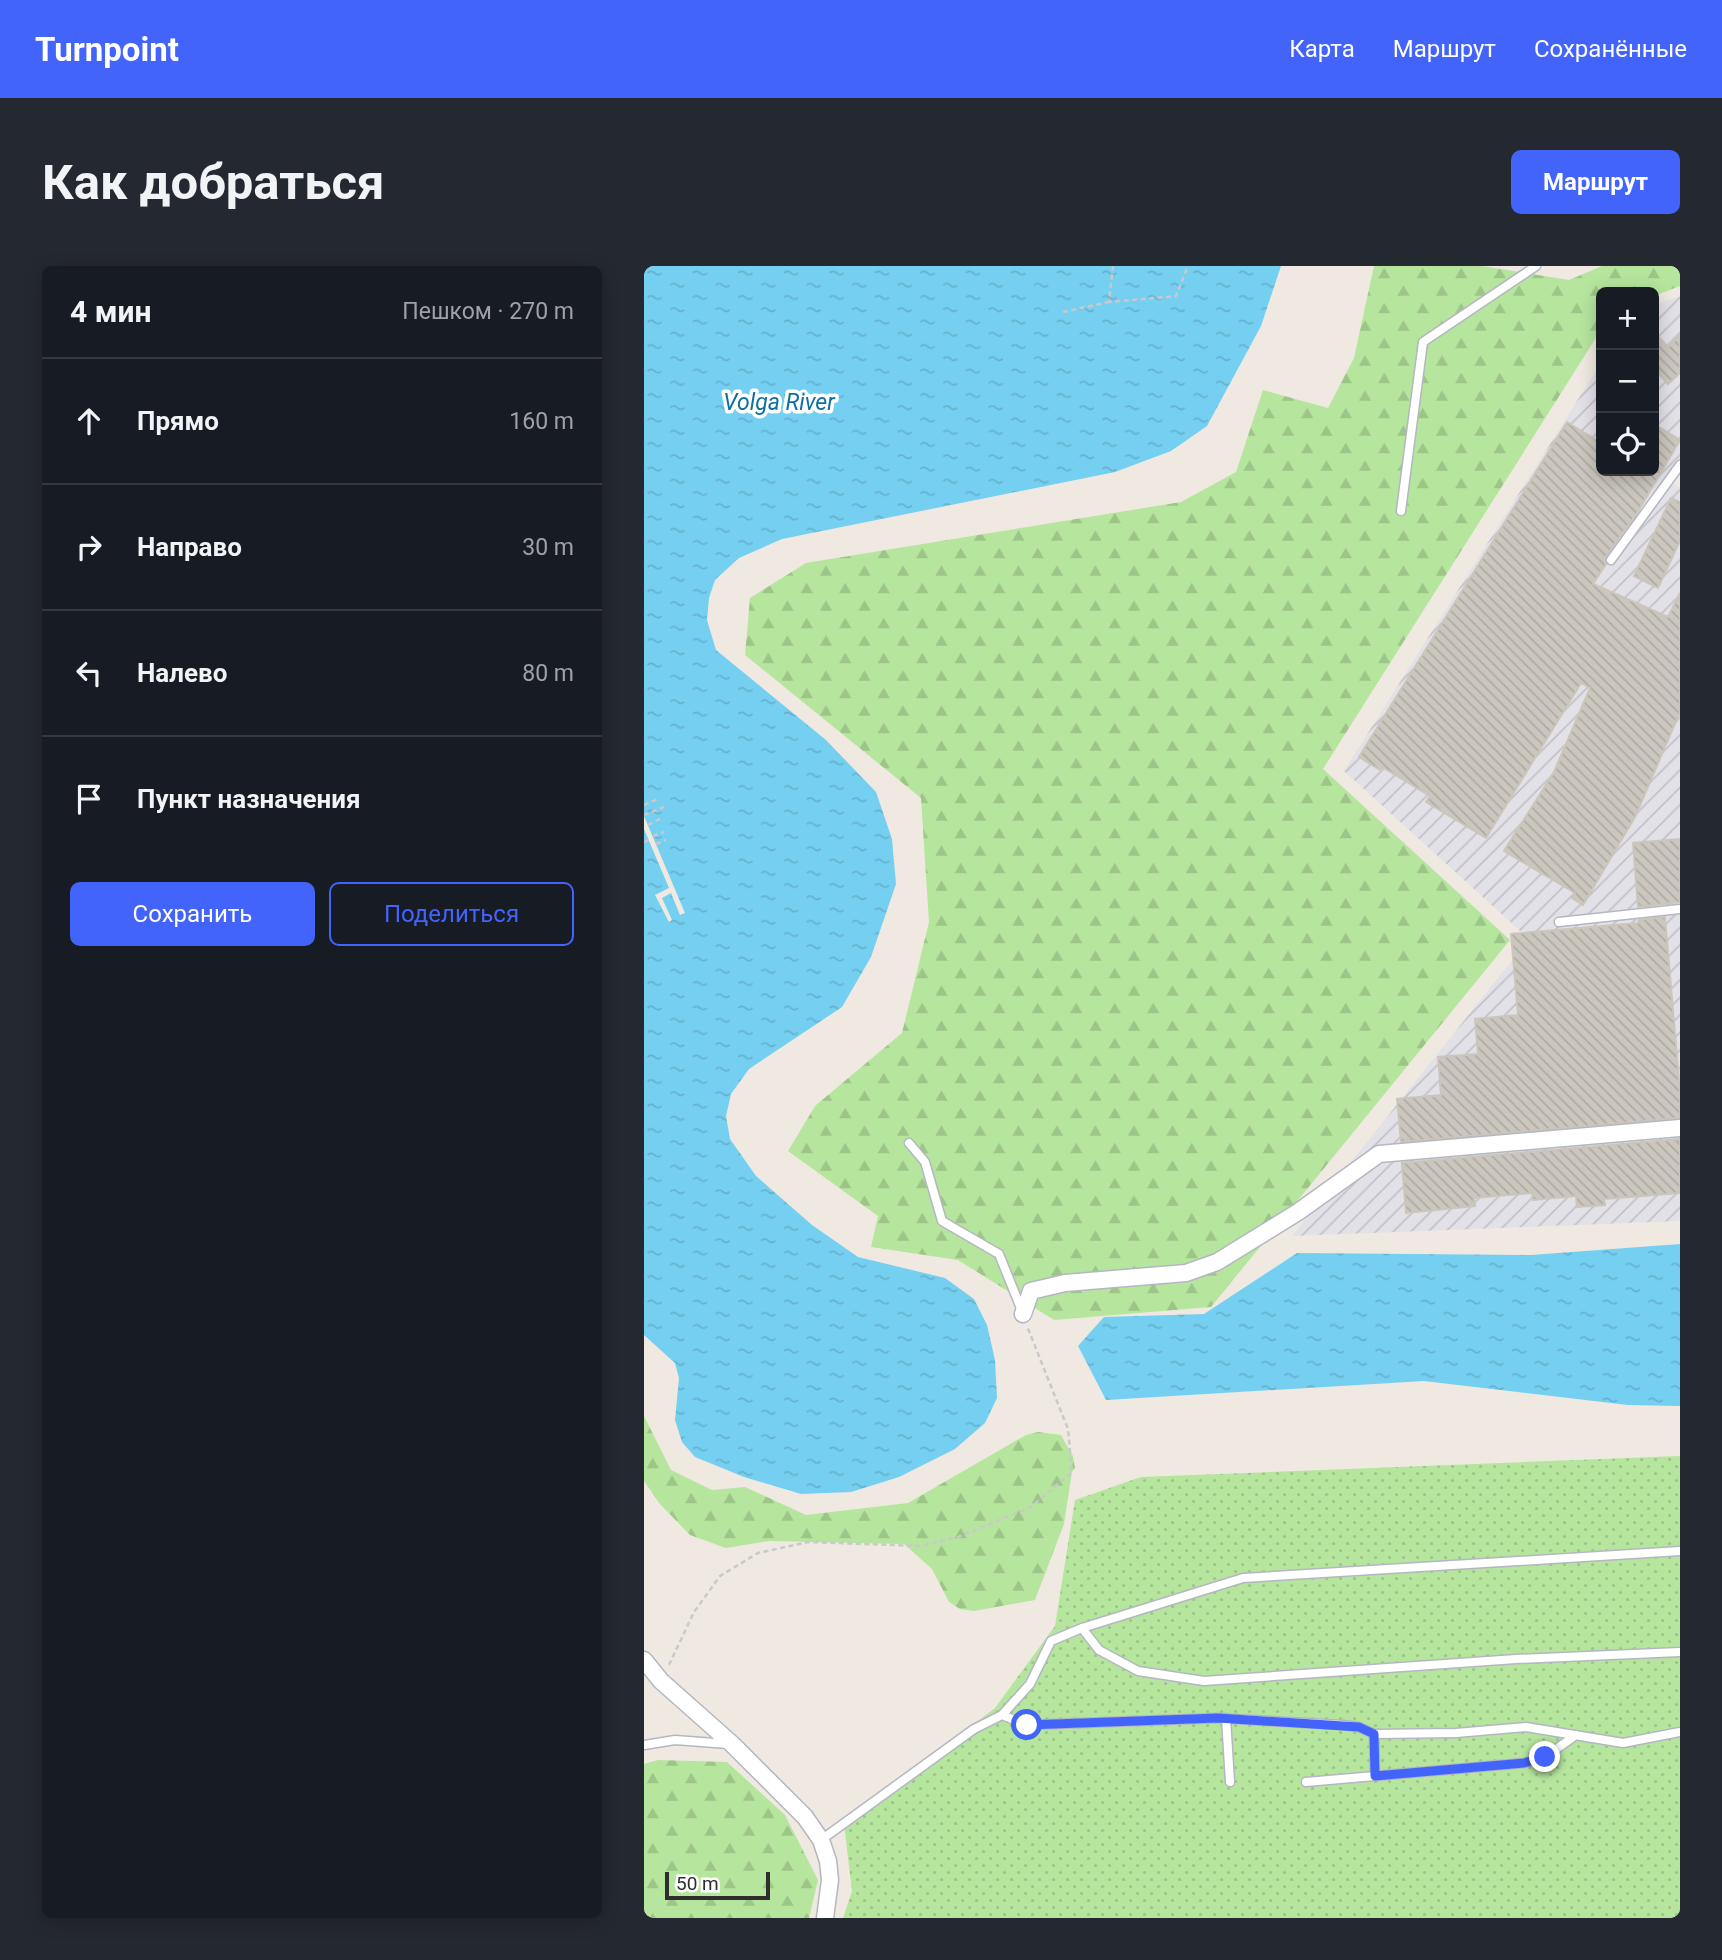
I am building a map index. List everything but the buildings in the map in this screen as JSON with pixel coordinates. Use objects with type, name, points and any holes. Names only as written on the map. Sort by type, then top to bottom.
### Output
[{"type":"street","points":[[1023,1314],[1031,1291],[1065,1283],[1186,1273],[1217,1262],[1298,1212],[1378,1154],[1680,1128]]},
{"type":"street","points":[[644,1660],[661,1681],[732,1744],[805,1817],[821,1840],[828,1861],[830,1880],[825,1918]]},
{"type":"lane","points":[[1401,511],[1423,342],[1536,266]]},
{"type":"lane","points":[[1611,560],[1680,465]]},
{"type":"lane","points":[[1559,922],[1680,909]]},
{"type":"lane","points":[[909,1143],[925,1162],[942,1221],[999,1254],[1023,1314]]},
{"type":"lane","points":[[821,1840],[974,1729],[1002,1715],[1030,1684],[1051,1641],[1082,1628],[1243,1578],[1680,1551]]},
{"type":"lane","points":[[1082,1628],[1099,1650],[1138,1671],[1204,1681],[1516,1659],[1680,1652]]},
{"type":"lane","points":[[1002,1715],[1027,1725],[1226,1718],[1343,1725],[1359,1727],[1374,1734],[1456,1733],[1526,1727],[1623,1743],[1680,1732]]},
{"type":"lane","points":[[1226,1718],[1230,1782]]},
{"type":"lane","points":[[1374,1734],[1375,1776]]},
{"type":"lane","points":[[1306,1782],[1524,1763],[1545,1757],[1576,1735]]},
{"type":"lane","points":[[644,1745],[675,1740],[732,1744]]},
{"type":"path","points":[[1109,302],[1113,266]]},
{"type":"path","points":[[1063,312],[1109,302],[1176,296],[1188,266]]},
{"type":"path","points":[[644,805],[660,798]]},
{"type":"path","points":[[644,816],[664,807]]},
{"type":"path","points":[[648,825],[662,818]]},
{"type":"path","points":[[653,836],[664,832]]},
{"type":"path","points":[[656,844],[666,840]]},
{"type":"path","points":[[661,1681],[694,1612],[720,1576],[758,1553],[808,1542],[920,1546],[958,1537],[1031,1507],[1072,1472],[1068,1429],[1023,1314]]},
{"type":"shaded area","points":[[1680,296],[1680,470],[1670,481],[1680,488],[1680,1221],[1292,1236],[1529,939],[1344,771],[1596,371],[1596,476],[1659,476],[1659,303]]},
{"type":"green space","points":[[1374,266],[1482,266],[1569,280],[1602,266],[1680,266],[1680,286],[1659,294],[1659,287],[1596,287],[1596,338],[1323,769],[1510,940],[1211,1307],[1054,1320],[958,1260],[871,1247],[878,1216],[788,1151],[815,1106],[902,1033],[929,922],[921,798],[745,655],[750,598],[806,563],[1181,502],[1236,472],[1263,390],[1328,408],[1354,358]]},
{"type":"green space","points":[[644,1416],[671,1470],[712,1490],[745,1487],[806,1515],[908,1503],[1026,1435],[1038,1432],[1061,1435],[1073,1456],[1075,1468],[1072,1472],[1064,1524],[1035,1600],[974,1611],[960,1609],[949,1602],[932,1569],[904,1544],[769,1541],[726,1548],[690,1535],[660,1504],[644,1481]]},
{"type":"green space","points":[[1680,1456],[1680,1918],[843,1918],[852,1891],[844,1824],[995,1708],[1055,1626],[1075,1500],[1141,1477]]},
{"type":"green space","points":[[658,1760],[727,1762],[785,1815],[818,1880],[809,1918],[644,1918],[644,1764]]},
{"type":"water","name":"Volga River","points":[[644,266],[1281,266],[1261,326],[1207,426],[1171,451],[1115,472],[782,539],[739,558],[715,580],[709,598],[707,620],[716,650],[826,740],[876,792],[892,839],[896,884],[871,957],[842,1007],[749,1069],[731,1094],[726,1116],[730,1139],[756,1176],[812,1225],[858,1257],[945,1278],[974,1299],[987,1325],[995,1360],[997,1398],[985,1423],[955,1449],[899,1477],[851,1492],[801,1494],[744,1477],[695,1457],[682,1442],[675,1420],[679,1378],[675,1363],[644,1335]]},
{"type":"water","points":[[1680,1244],[1680,1406],[1628,1405],[1424,1381],[1106,1400],[1078,1346],[1104,1317],[1204,1314],[1297,1253],[1531,1255]]},
{"type":"pier","points":[[644,816],[685,913],[680,915],[671,893],[662,898],[672,920],[669,922],[655,895],[669,888],[644,829]]},
{"type":"route","points":[[1027,1725],[1218,1718],[1359,1727],[1374,1734],[1375,1776],[1524,1763],[1545,1757]]}]
